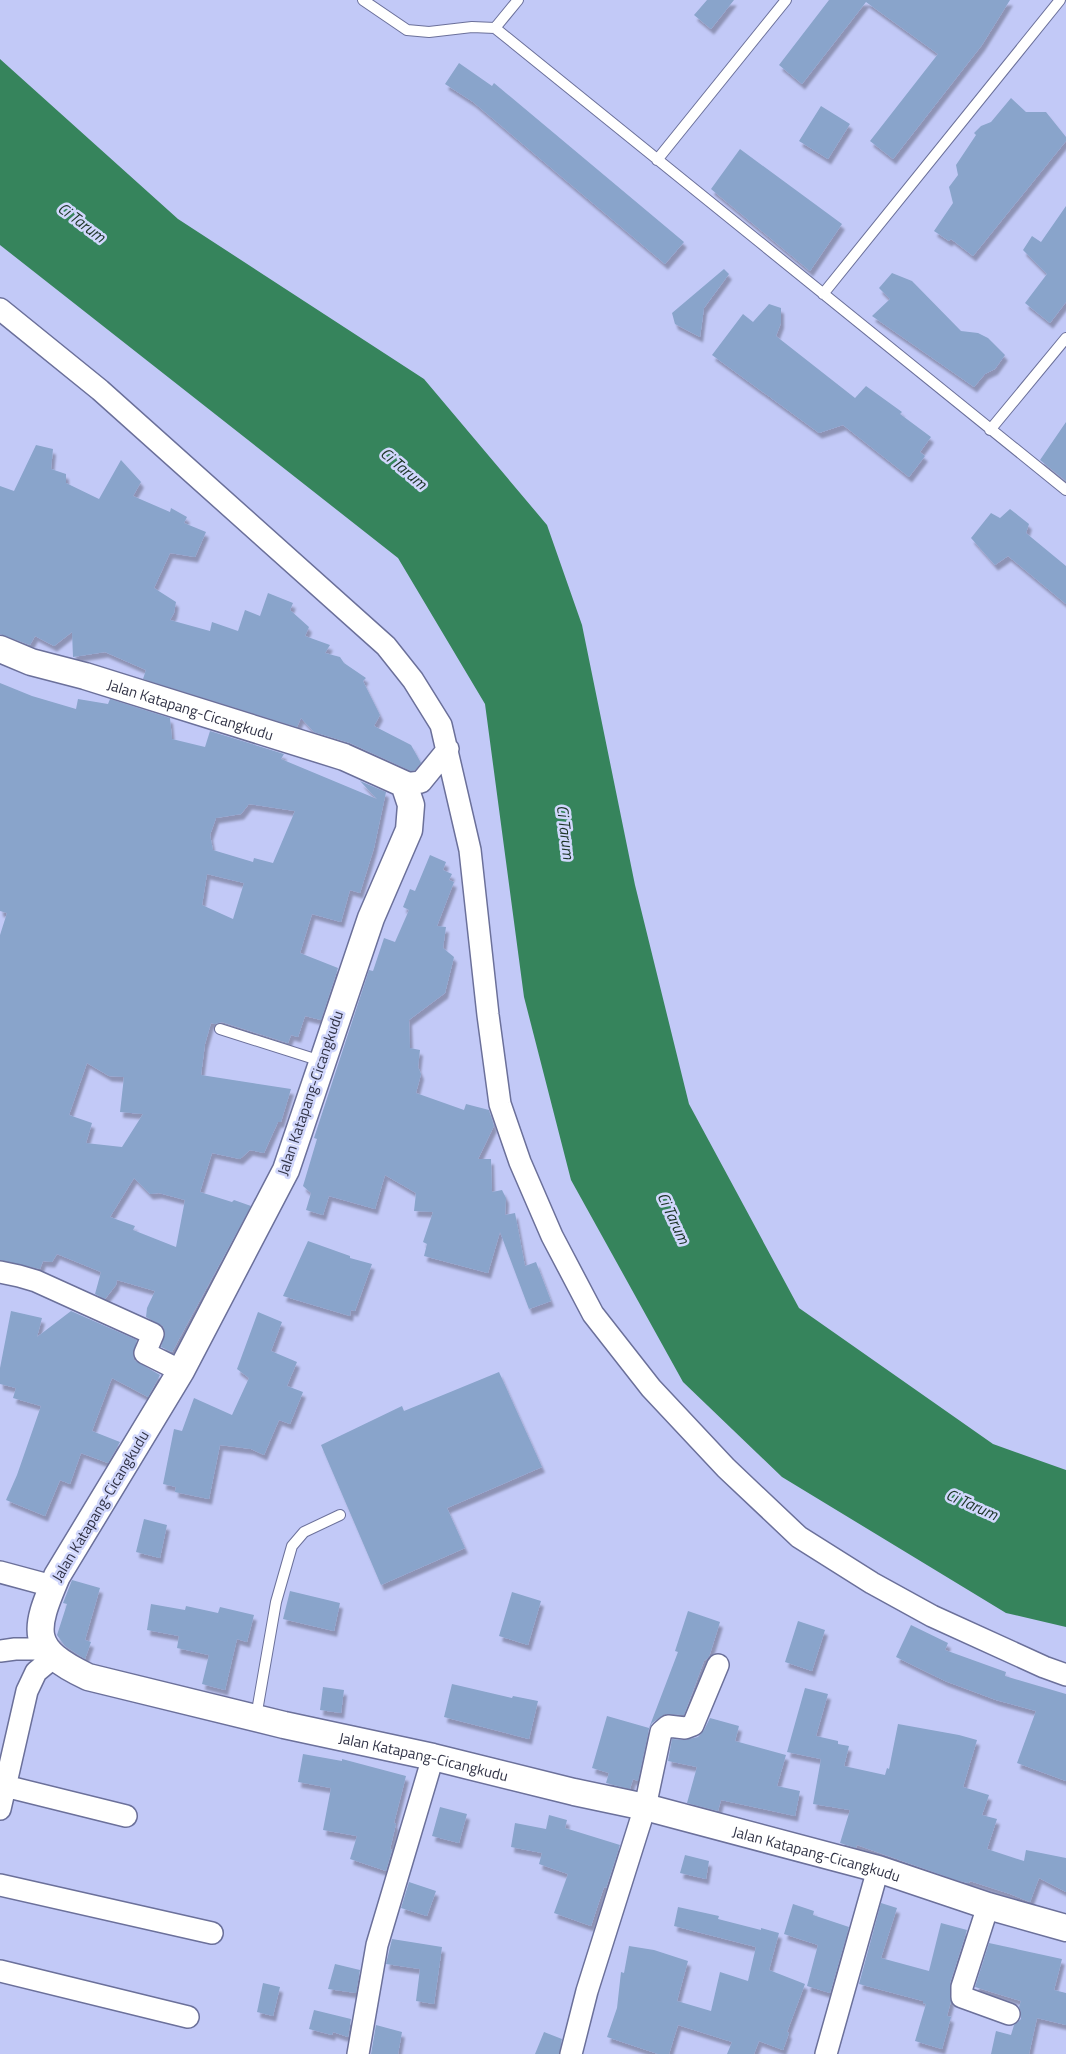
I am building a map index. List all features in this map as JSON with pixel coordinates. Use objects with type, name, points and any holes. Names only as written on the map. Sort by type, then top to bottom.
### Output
[{"type":"street","points":[[0,308],[100,390],[386,646],[413,680],[430,706],[441,725],[448,749],[470,850],[500,1104],[520,1162],[552,1236],[592,1314],[664,1401],[726,1468],[799,1537],[872,1583],[932,1616],[1044,1667],[1066,1675]]},
{"type":"street","name":"Jalan Katapang-Cicangkudu","points":[[0,649],[31,662],[85,676],[344,757],[404,784],[411,805],[409,830],[371,918],[321,1061],[286,1170],[181,1371],[76,1543],[52,1586],[43,1608],[40,1627],[50,1653],[67,1667],[88,1677],[284,1725],[433,1756],[574,1792],[645,1807],[878,1869],[988,1906],[1066,1928]]},
{"type":"street","points":[[404,784],[420,782],[448,749]]},
{"type":"street","points":[[0,1272],[36,1281],[153,1334],[144,1353],[181,1371]]},
{"type":"street","points":[[0,1572],[52,1586]]},
{"type":"street","points":[[0,1651],[15,1649],[50,1653],[36,1672],[27,1691],[0,1809]]},
{"type":"street","points":[[571,2054],[587,1991],[645,1807],[661,1732],[668,1726],[685,1728],[693,1725],[718,1665]]},
{"type":"street","points":[[358,2054],[377,1945],[433,1756]]},
{"type":"street","points":[[5,1786],[126,1816]]},
{"type":"street","points":[[826,2054],[878,1869]]},
{"type":"street","points":[[0,1885],[212,1933]]},
{"type":"street","points":[[988,1906],[962,1987],[962,1997],[1009,2014]]},
{"type":"street","points":[[0,1971],[188,2017]]},
{"type":"lane","points":[[363,0],[407,30],[429,32],[472,27],[495,28],[1066,490]]},
{"type":"lane","points":[[495,28],[518,0]]},
{"type":"lane","points":[[657,160],[786,0]]},
{"type":"lane","points":[[823,294],[1060,0]]},
{"type":"lane","points":[[990,430],[1066,338]]},
{"type":"lane","points":[[220,1029],[321,1061]]},
{"type":"lane","points":[[256,1718],[276,1602],[292,1546],[304,1532],[340,1515]]},
{"type":"water","name":"Ci Tarum","points":[[0,59],[178,219],[424,379],[547,525],[582,625],[635,885],[689,1104],[799,1308],[993,1444],[1066,1470],[1066,1627],[1006,1613],[782,1477],[683,1382],[571,1180],[524,997],[485,704],[398,558],[0,245]]},
{"type":"building","points":[[707,0],[734,0],[711,29],[694,15]]},
{"type":"building","points":[[829,0],[1010,0],[982,45],[893,159],[870,141],[938,54],[866,2],[802,84],[779,65]]},
{"type":"building","points":[[459,63],[492,86],[494,83],[684,242],[665,264],[473,102],[445,84]]},
{"type":"building","points":[[1011,98],[1026,112],[1046,112],[1066,137],[1066,141],[973,256],[951,239],[949,241],[934,231],[953,203],[949,187],[958,175],[956,165],[976,135],[974,133],[981,126],[991,122]]},
{"type":"building","points":[[821,106],[850,124],[828,159],[799,141]]},
{"type":"building","points":[[740,149],[842,224],[810,271],[711,189]]},
{"type":"building","points":[[1066,206],[1066,302],[1050,323],[1025,303],[1047,274],[1023,250],[1032,236],[1041,242]]},
{"type":"building","points":[[724,269],[729,274],[704,308],[700,337],[675,324],[672,313]]},
{"type":"building","points":[[892,273],[912,281],[961,331],[978,333],[988,338],[1005,355],[995,369],[985,374],[974,387],[872,316],[890,299],[879,288]]},
{"type":"building","points":[[769,304],[781,308],[781,323],[776,336],[855,398],[866,386],[902,412],[900,414],[931,437],[920,452],[925,456],[909,477],[843,425],[819,433],[712,355],[743,314],[753,322]]},
{"type":"building","points":[[1066,422],[1066,481],[1040,460]]},
{"type":"building","points":[[36,445],[53,449],[51,469],[66,474],[66,483],[99,499],[121,460],[141,482],[133,496],[170,512],[171,508],[187,517],[184,523],[206,532],[195,557],[170,553],[154,588],[176,602],[174,613],[170,620],[210,631],[212,622],[238,631],[245,610],[260,616],[268,593],[293,603],[290,610],[309,627],[305,636],[330,645],[325,653],[340,657],[344,663],[366,678],[363,681],[380,715],[374,726],[411,745],[421,763],[415,770],[411,771],[350,743],[314,732],[301,718],[297,727],[143,679],[146,670],[105,652],[73,657],[72,632],[54,646],[35,636],[30,645],[0,634],[0,486],[14,491]]},
{"type":"building","points":[[1010,509],[1029,524],[1026,533],[1066,566],[1066,604],[1008,556],[995,565],[971,538],[991,513],[1000,518]]},
{"type":"building","points":[[0,683],[32,696],[76,709],[78,699],[108,704],[110,699],[170,718],[172,739],[205,747],[210,731],[284,754],[281,759],[377,799],[360,781],[386,792],[374,848],[360,893],[350,890],[341,922],[312,914],[300,953],[338,968],[321,1020],[305,1016],[298,1037],[291,1035],[288,1043],[222,1022],[211,1023],[205,1044],[201,1075],[291,1089],[281,1122],[278,1122],[264,1153],[250,1150],[240,1159],[212,1153],[200,1192],[251,1206],[172,1352],[161,1347],[165,1333],[163,1326],[146,1317],[147,1308],[155,1291],[117,1280],[116,1285],[105,1299],[95,1294],[101,1272],[57,1254],[52,1262],[43,1261],[40,1269],[0,1260],[0,935],[7,913],[0,911]],"holes":[[[249,804],[295,811],[273,863],[254,858],[253,862],[213,850],[210,835],[216,818],[241,814]],[[207,874],[244,883],[233,919],[202,905]],[[87,1063],[109,1076],[124,1077],[120,1112],[143,1114],[122,1147],[86,1143],[92,1123],[69,1115]],[[134,1178],[150,1194],[159,1193],[185,1200],[176,1247],[133,1230],[135,1226],[110,1217]]]},
{"type":"building","points":[[430,855],[446,862],[443,870],[452,874],[449,880],[454,882],[437,926],[446,927],[443,948],[454,957],[445,993],[409,1020],[410,1048],[420,1050],[418,1067],[421,1074],[416,1093],[464,1110],[466,1104],[489,1110],[494,1126],[478,1159],[491,1159],[492,1192],[502,1190],[506,1198],[505,1215],[515,1213],[525,1266],[536,1262],[551,1301],[529,1309],[500,1232],[488,1273],[424,1256],[427,1244],[423,1242],[433,1212],[414,1211],[416,1193],[385,1175],[375,1209],[329,1196],[323,1215],[306,1210],[311,1193],[303,1186],[317,1139],[314,1138],[369,970],[373,971],[384,938],[395,942],[409,910],[403,907],[410,889],[415,891]]},
{"type":"building","points":[[308,1241],[350,1256],[350,1258],[372,1264],[355,1311],[351,1310],[350,1316],[283,1296]]},
{"type":"building","points":[[11,1311],[42,1318],[37,1337],[71,1311],[137,1340],[133,1354],[134,1360],[160,1375],[148,1397],[112,1378],[92,1431],[120,1442],[108,1463],[81,1453],[70,1484],[60,1480],[45,1516],[6,1500],[17,1475],[41,1406],[13,1398],[16,1388],[0,1384],[0,1368]]},
{"type":"building","points":[[258,1312],[282,1322],[271,1351],[297,1362],[287,1386],[303,1392],[290,1424],[279,1420],[264,1455],[251,1449],[220,1445],[209,1499],[175,1492],[176,1487],[163,1484],[174,1429],[182,1431],[194,1398],[232,1415],[249,1378],[237,1369]]},
{"type":"building","points":[[499,1372],[542,1467],[447,1508],[465,1548],[381,1585],[321,1445],[402,1406],[404,1411]]},
{"type":"building","points":[[144,1519],[167,1525],[160,1558],[136,1552]]},
{"type":"building","points":[[72,1580],[100,1588],[85,1640],[91,1642],[85,1659],[65,1646],[57,1635],[67,1604],[63,1603]]},
{"type":"building","points":[[290,1591],[340,1603],[334,1631],[283,1619]]},
{"type":"building","points":[[512,1592],[541,1601],[528,1645],[499,1636]]},
{"type":"building","points":[[151,1604],[185,1610],[186,1606],[218,1613],[220,1607],[254,1615],[247,1642],[237,1639],[225,1690],[202,1684],[209,1655],[177,1648],[179,1636],[147,1630]]},
{"type":"building","points":[[688,1611],[720,1622],[709,1657],[704,1661],[684,1715],[665,1714],[652,1723],[649,1729],[638,1781],[633,1779],[630,1789],[606,1783],[609,1773],[592,1768],[607,1716],[649,1728],[678,1652],[675,1651]]},
{"type":"building","points":[[798,1621],[825,1630],[812,1671],[785,1662]]},
{"type":"building","points":[[911,1625],[948,1643],[945,1650],[1006,1672],[1005,1676],[1066,1694],[1066,1781],[1017,1763],[1036,1711],[996,1700],[945,1681],[896,1657]]},
{"type":"building","points":[[452,1684],[512,1698],[513,1696],[538,1701],[529,1739],[444,1717]]},
{"type":"building","points":[[323,1687],[344,1690],[341,1713],[320,1710]]},
{"type":"building","points":[[805,1688],[828,1694],[816,1736],[838,1741],[838,1744],[849,1746],[844,1766],[885,1775],[887,1768],[889,1769],[898,1724],[977,1740],[963,1787],[989,1795],[982,1815],[997,1819],[987,1849],[1024,1861],[1026,1850],[1066,1858],[1066,1892],[1039,1878],[1030,1902],[970,1881],[969,1883],[959,1881],[857,1845],[856,1848],[840,1843],[850,1810],[813,1804],[821,1759],[787,1752]]},
{"type":"building","points":[[710,1718],[739,1726],[735,1741],[786,1755],[777,1786],[800,1791],[795,1816],[721,1800],[718,1811],[687,1803],[697,1767],[668,1761],[672,1739],[684,1740],[698,1737]]},
{"type":"building","points":[[303,1754],[342,1761],[342,1759],[406,1776],[394,1823],[396,1824],[390,1849],[392,1850],[386,1871],[350,1859],[357,1836],[323,1830],[331,1788],[298,1782]]},
{"type":"building","points":[[440,1807],[467,1814],[459,1843],[432,1836]]},
{"type":"building","points":[[549,1815],[567,1820],[565,1828],[620,1845],[591,1926],[554,1913],[568,1874],[539,1864],[542,1853],[511,1847],[515,1823],[546,1829]]},
{"type":"building","points":[[685,1855],[709,1861],[706,1879],[680,1873]]},
{"type":"building","points":[[409,1882],[436,1891],[427,1916],[401,1908]]},
{"type":"building","points":[[881,1903],[897,1908],[881,1958],[929,1971],[941,1923],[967,1930],[950,1983],[951,2001],[947,2016],[951,2017],[942,2049],[915,2041],[926,2004],[923,2001],[859,1984]]},
{"type":"building","points":[[793,1904],[814,1911],[813,1915],[849,1927],[830,1993],[807,1986],[818,1945],[784,1934]]},
{"type":"building","points":[[678,1907],[719,1916],[718,1919],[779,1933],[769,1970],[805,1984],[787,2032],[789,2033],[783,2050],[759,2041],[754,2054],[727,2054],[732,2042],[678,2025],[669,2054],[658,2054],[607,2037],[617,2008],[621,1972],[624,1973],[629,1946],[654,1950],[688,1961],[677,2001],[711,2011],[720,1972],[748,1981],[756,1947],[674,1926]]},
{"type":"building","points":[[392,1939],[442,1947],[434,2004],[416,2001],[420,1969],[386,1964]]},
{"type":"building","points":[[989,1943],[1062,1959],[1054,1990],[1066,1993],[1066,2025],[1037,2018],[1029,2054],[991,2054],[996,2031],[1011,2035],[1014,2025],[1021,2019],[1019,2007],[1021,2001],[975,1987]]},
{"type":"building","points":[[335,1964],[360,1970],[356,1993],[328,1989]]},
{"type":"building","points":[[263,1983],[280,1987],[273,2016],[257,2012]]},
{"type":"building","points":[[314,2010],[351,2019],[348,2037],[333,2032],[332,2035],[309,2029]]},
{"type":"building","points":[[376,2025],[402,2032],[398,2054],[371,2054]]},
{"type":"building","points":[[544,2032],[562,2039],[559,2054],[535,2054]]}]
